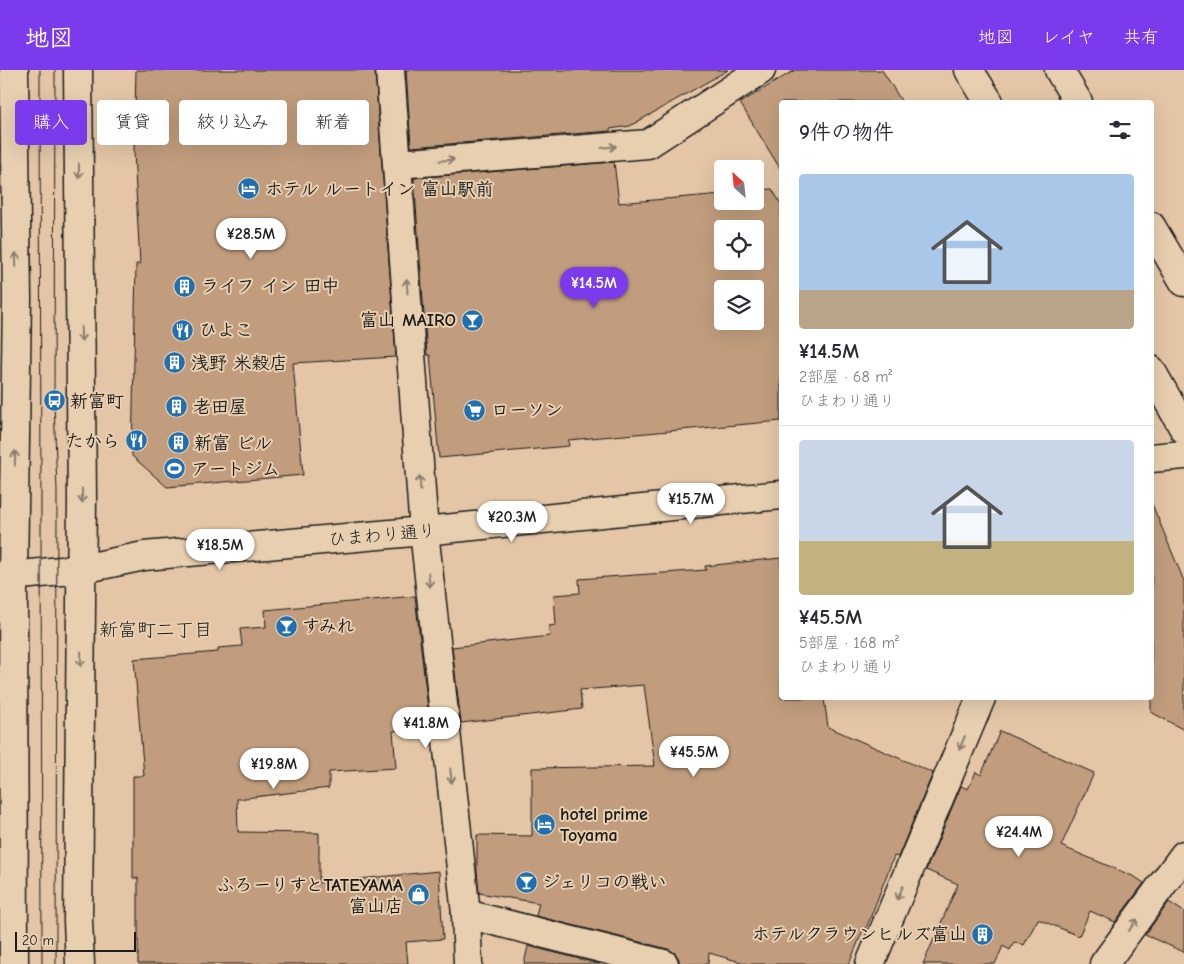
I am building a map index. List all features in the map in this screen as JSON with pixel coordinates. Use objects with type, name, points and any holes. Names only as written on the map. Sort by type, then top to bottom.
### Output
[{"type":"street","points":[[14,70],[8,298],[6,576],[14,964]]},
{"type":"street","points":[[78,70],[82,569],[78,921],[80,964]]},
{"type":"street","points":[[390,70],[424,531],[466,914],[468,964]]},
{"type":"street","points":[[398,164],[648,144],[761,70]]},
{"type":"street","points":[[969,70],[988,100]]},
{"type":"street","points":[[1059,70],[1077,100]]},
{"type":"street","points":[[1154,231],[1184,282]]},
{"type":"street","points":[[1154,375],[1184,429]]},
{"type":"street","points":[[1154,458],[1184,455]]},
{"type":"street","name":"ひまわり通り","points":[[6,576],[82,569],[144,556],[424,531],[779,495]]},
{"type":"street","points":[[870,964],[979,700]]},
{"type":"street","points":[[1104,964],[1184,855]]},
{"type":"street","points":[[466,914],[664,964]]},
{"type":"building","points":[[136,70],[375,70],[396,357],[293,363],[303,475],[167,487],[132,456],[136,264],[140,264],[134,145],[169,145],[169,100],[135,100]]},
{"type":"building","points":[[406,70],[728,70],[630,126],[610,129],[610,131],[411,147]]},
{"type":"building","points":[[795,70],[882,70],[901,100],[779,100],[779,167],[740,103]]},
{"type":"building","points":[[614,162],[619,203],[714,195],[714,210],[764,210],[764,189],[772,189],[779,201],[779,421],[568,440],[569,446],[439,458],[430,355],[427,355],[414,178]]},
{"type":"building","points":[[1154,509],[1184,581],[1184,730],[1151,712],[1151,700],[1154,700]]},
{"type":"building","points":[[779,558],[779,700],[824,700],[828,727],[933,773],[898,857],[894,856],[866,929],[864,928],[849,964],[748,964],[709,953],[708,964],[679,964],[679,959],[675,953],[668,949],[536,916],[539,903],[479,893],[477,835],[532,836],[532,768],[655,766],[644,685],[580,690],[582,709],[461,723],[452,647],[550,636],[549,626],[556,625],[554,595],[580,593],[579,579],[706,570],[705,566]]},
{"type":"building","points":[[415,596],[430,727],[393,731],[396,768],[329,772],[329,788],[237,799],[238,832],[319,833],[319,883],[439,871],[443,939],[406,942],[408,964],[138,964],[138,878],[133,878],[133,776],[144,776],[134,659],[218,652],[218,648],[242,646],[240,629],[266,627],[265,610]]},
{"type":"building","points":[[1000,731],[1094,773],[1061,846],[1135,877],[1144,883],[1115,922],[1090,911],[1079,936],[1038,919],[1024,945],[1014,942],[1010,950],[1003,946],[995,964],[923,964],[958,884],[926,870],[961,786],[968,789],[976,772],[981,775]]},
{"type":"building","points":[[1169,902],[1184,912],[1184,952],[1145,935]]},
{"type":"building","points":[[528,946],[600,964],[524,964]]},
{"type":"tram line","points":[[40,70],[42,964]]},
{"type":"tram line","points":[[55,70],[54,401],[57,492],[56,964]]},
{"type":"place","name":"ホテル ルートイン 富山駅前","points":[[249,189]]},
{"type":"place","name":"ライフ イン 田中","points":[[185,286]]},
{"type":"place","name":"富山 MAIRO","points":[[472,320]]},
{"type":"place","name":"ひよこ","points":[[183,330]]},
{"type":"place","name":"浅野 米穀店","points":[[175,363]]},
{"type":"place","name":"新富町","points":[[54,401]]},
{"type":"place","name":"老田屋","points":[[177,407]]},
{"type":"place","name":"ローソン","points":[[475,410]]},
{"type":"place","name":"たから","points":[[136,441]]},
{"type":"place","name":"新富 ビル","points":[[178,443]]},
{"type":"place","name":"アートジム","points":[[175,469]]},
{"type":"place","name":"すみれ","points":[[286,626]]},
{"type":"place","name":"hotel prime Toyama","points":[[544,824]]},
{"type":"place","name":"ジェリコの戦い","points":[[526,882]]},
{"type":"place","name":"ふろーりすとTATEYAMA 富山店","points":[[419,895]]},
{"type":"place","name":"ホテルクラウンヒルズ富山","points":[[983,934]]},
{"type":"district","name":"新富町二丁目","points":[[156,629]]}]
